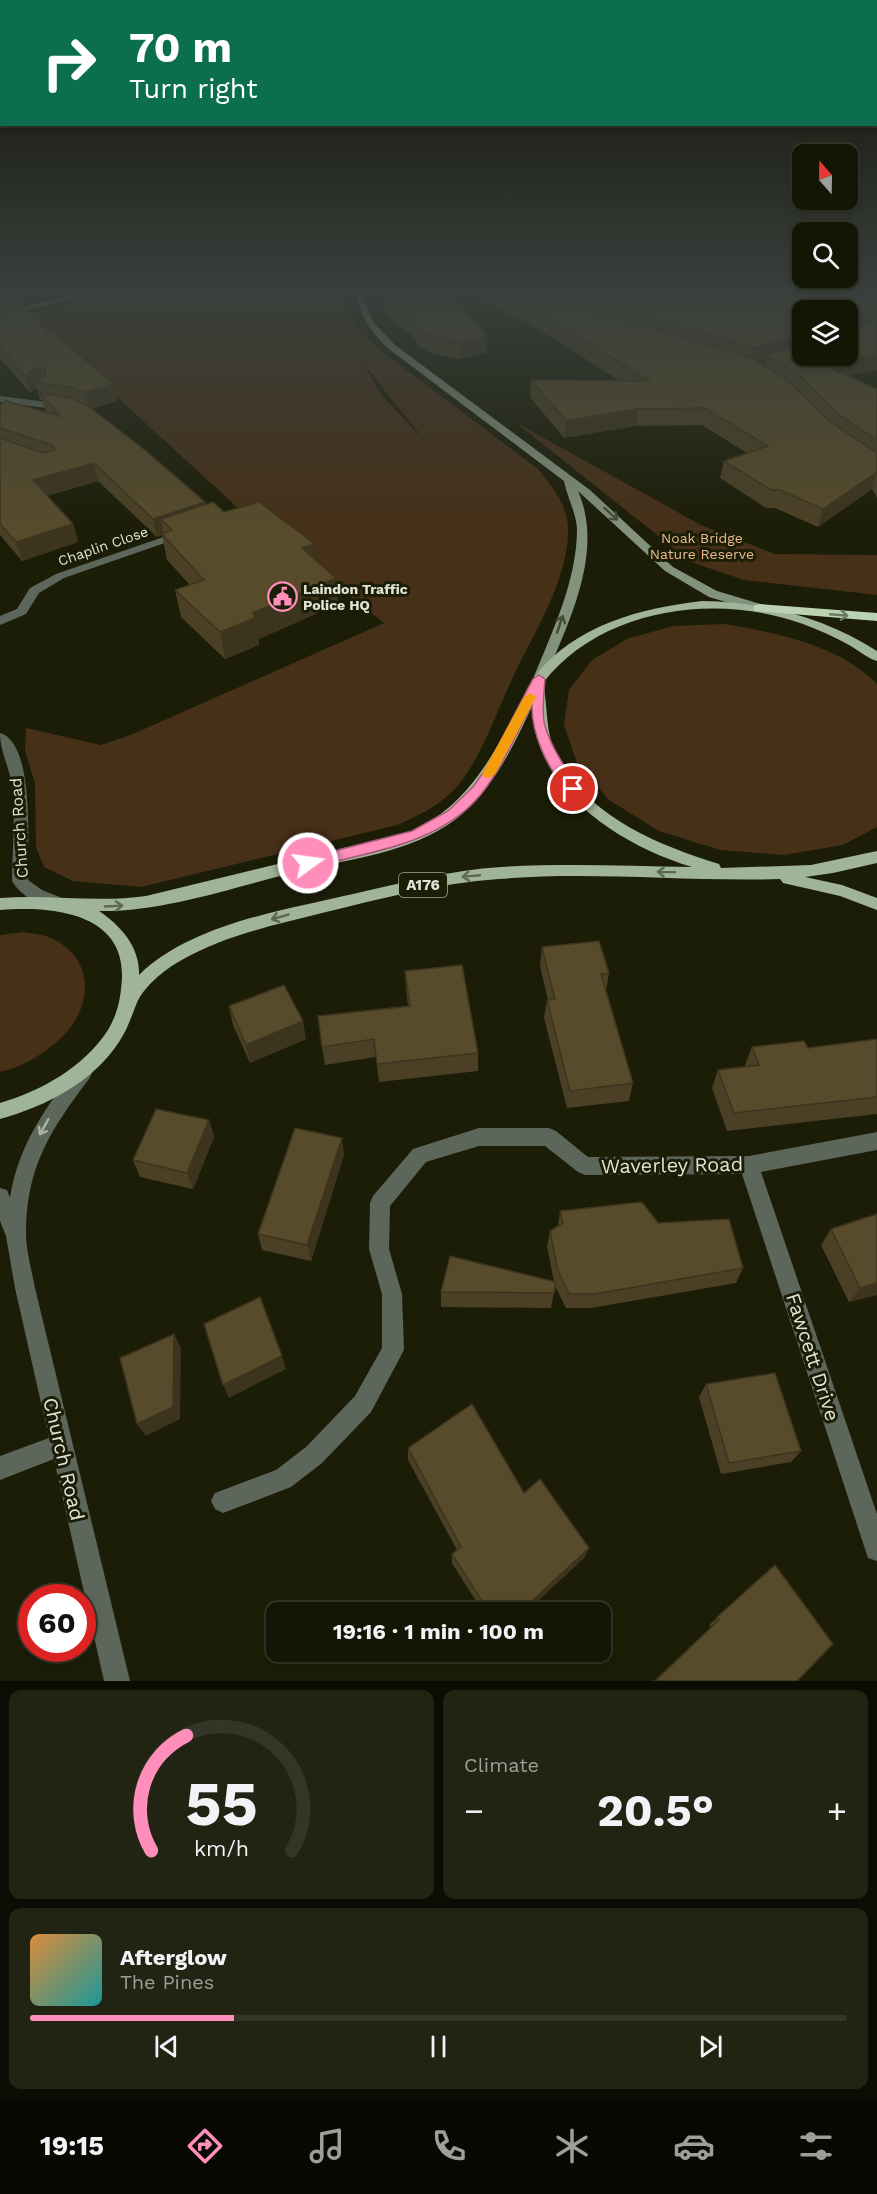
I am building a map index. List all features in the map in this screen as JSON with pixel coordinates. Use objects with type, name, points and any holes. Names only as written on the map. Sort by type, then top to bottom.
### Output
[{"type":"highway","points":[[760,608],[877,617]]},
{"type":"main road","points":[[0,904],[27,900],[93,907],[118,907],[146,902],[392,842],[436,826],[465,804],[477,790],[492,768],[539,679],[557,658],[575,644],[621,620],[698,606],[760,608],[793,617],[837,635],[877,657]]},
{"type":"main road","points":[[539,679],[538,719],[543,736],[563,778],[607,821],[643,844],[711,867],[745,874],[816,871],[849,866],[877,857]]},
{"type":"main road","name":"A176","points":[[130,999],[140,982],[153,968],[216,936],[290,914],[458,877],[515,872],[745,874],[798,880],[842,891],[877,904]]},
{"type":"main road","points":[[0,1111],[15,1108],[56,1090],[91,1063],[116,1031],[130,999],[132,973],[126,950],[113,930],[94,915],[56,902]]},
{"type":"street","points":[[425,372],[611,513],[669,569],[713,594],[760,608]]},
{"type":"street","points":[[8,414],[35,396]]},
{"type":"street","points":[[0,399],[75,409]]},
{"type":"street","points":[[539,679],[570,594],[583,541],[581,508],[566,478]]},
{"type":"street","name":"Chaplin Close","points":[[0,621],[22,611],[34,591],[60,576],[195,529]]},
{"type":"street","name":"Church Road","points":[[4,742],[20,787],[20,880],[25,888],[36,895],[56,902]]},
{"type":"street","name":"Church Road","points":[[16,1236],[21,1192],[31,1152],[47,1120],[91,1063]]},
{"type":"street","name":"Waverley Road","points":[[224,1501],[283,1479],[314,1455],[363,1404],[393,1350],[392,1294],[379,1249],[380,1203],[420,1155],[479,1137],[549,1137],[585,1166],[749,1165],[877,1141]]},
{"type":"street","name":"Fawcett Drive","points":[[749,1165],[877,1550]]},
{"type":"street","name":"Church Road","points":[[0,1197],[16,1236],[25,1288],[117,1681]]},
{"type":"street","points":[[0,1468],[61,1445]]},
{"type":"green space","points":[[91,372],[368,372],[381,395],[425,441],[371,372],[410,372],[538,469],[554,489],[565,512],[568,529],[567,548],[557,586],[549,605],[471,767],[442,801],[425,812],[397,825],[141,887],[73,881],[44,867],[36,847],[35,783],[25,751],[26,728],[101,745],[133,734],[384,623],[250,519]]},
{"type":"green space","name":"Noak Bridge Nature Reserve","points":[[515,422],[701,525],[775,554],[877,555],[877,595],[744,580],[691,562]]},
{"type":"green space","points":[[724,624],[785,636],[826,650],[845,659],[877,684],[877,827],[843,845],[784,855],[720,850],[659,831],[609,800],[577,763],[564,725],[569,690],[592,660],[627,639],[673,626]]},
{"type":"green space","points":[[24,932],[51,938],[65,946],[82,969],[85,983],[84,996],[73,1024],[63,1036],[42,1054],[26,1063],[0,1072],[0,935]]},
{"type":"building","points":[[45,372],[100,372],[113,384],[84,393],[74,388],[35,382],[45,376]]},
{"type":"building","points":[[636,372],[776,372],[785,378],[828,420],[877,453],[877,472],[823,509],[780,490],[771,490],[724,461],[768,446],[705,408],[638,409],[566,421],[531,380],[650,381]]},
{"type":"building","points":[[796,372],[840,372],[877,389],[877,440],[837,413]]},
{"type":"building","points":[[40,393],[68,397],[88,406],[145,450],[205,502],[153,519],[94,463],[33,480],[73,524],[16,542],[0,524],[0,438],[43,453],[55,450],[53,445],[0,428],[0,405],[6,401],[60,416]]},
{"type":"building","points":[[213,502],[224,512],[259,502],[315,544],[302,548],[336,578],[253,613],[255,618],[220,632],[175,590],[204,580],[162,534],[172,530],[161,519]]},
{"type":"building","points":[[599,941],[609,973],[601,974],[633,1083],[570,1091],[547,1000],[555,999],[542,947]]},
{"type":"building","points":[[462,965],[478,1053],[377,1064],[374,1039],[322,1047],[318,1016],[410,1006],[405,971]]},
{"type":"building","points":[[284,985],[303,1021],[246,1045],[229,1006]]},
{"type":"building","points":[[877,1039],[877,1097],[734,1113],[718,1070],[759,1065],[752,1047],[804,1041],[808,1048]]},
{"type":"building","points":[[156,1109],[209,1120],[187,1173],[133,1160]]},
{"type":"building","points":[[295,1128],[342,1138],[307,1245],[258,1234]]},
{"type":"building","points":[[642,1202],[658,1223],[729,1219],[743,1268],[595,1294],[569,1294],[558,1271],[550,1231],[563,1223],[560,1211]]},
{"type":"building","points":[[877,1214],[877,1283],[860,1288],[831,1229]]},
{"type":"building","points":[[450,1256],[556,1282],[554,1293],[441,1292]]},
{"type":"building","points":[[260,1297],[282,1356],[223,1385],[204,1324]]},
{"type":"building","points":[[174,1334],[173,1407],[137,1424],[120,1358]]},
{"type":"building","points":[[775,1373],[801,1451],[729,1463],[706,1384]]},
{"type":"building","points":[[472,1404],[524,1493],[540,1479],[589,1548],[531,1602],[483,1602],[452,1554],[461,1547],[408,1448]]},
{"type":"building","points":[[775,1565],[833,1644],[797,1681],[655,1681],[719,1620],[717,1617]]},
{"type":"slow traffic","points":[[489,774],[530,697]]},
{"type":"place","name":"Laindon Traffic Police HQ","points":[[282,597]]},
{"type":"route","points":[[308,863],[416,835],[453,815],[477,790],[492,768],[539,679],[538,719],[543,736],[563,778],[573,789]]}]
